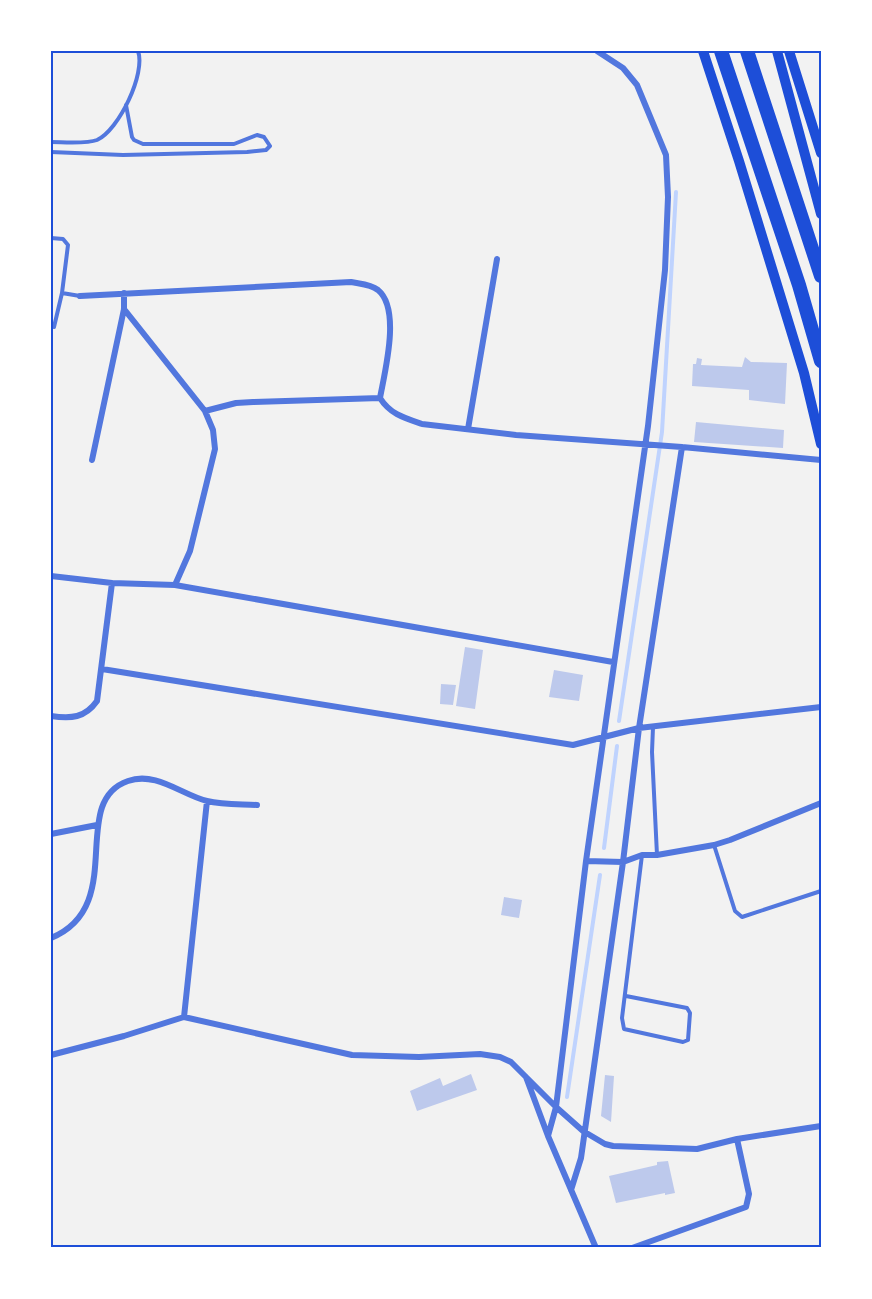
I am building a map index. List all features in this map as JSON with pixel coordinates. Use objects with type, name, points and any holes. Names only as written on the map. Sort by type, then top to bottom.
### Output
[{"type":"highway","points":[[721,51],[799,285],[821,361]]},
{"type":"highway","points":[[747,51],[821,276]]},
{"type":"main road","points":[[703,51],[804,373],[821,444]]},
{"type":"main road","points":[[777,51],[821,214]]},
{"type":"main road","points":[[789,51],[821,153]]},
{"type":"street","points":[[548,1136],[556,1107],[586,861],[645,446],[665,270],[668,177],[666,155],[637,85],[623,68],[597,51]]},
{"type":"street","points":[[468,429],[497,260]]},
{"type":"street","points":[[80,296],[351,282],[366,285],[377,290],[384,297],[391,325],[380,398],[386,408],[407,419],[422,424],[516,435],[821,460]]},
{"type":"street","points":[[92,460],[124,309],[124,293]]},
{"type":"street","points":[[124,309],[205,411],[213,430],[215,449],[190,551],[175,585]]},
{"type":"street","points":[[205,411],[236,403],[380,398]]},
{"type":"street","points":[[571,1190],[581,1158],[623,862],[639,728],[682,447]]},
{"type":"street","points":[[51,576],[112,583],[175,585],[613,662]]},
{"type":"street","points":[[51,716],[80,716],[90,711],[98,701],[112,583]]},
{"type":"street","points":[[102,669],[573,745],[639,728],[821,707]]},
{"type":"street","points":[[51,938],[72,926],[82,915],[90,897],[96,875],[97,825],[108,796],[118,786],[138,779],[156,780],[207,801],[257,805]]},
{"type":"street","points":[[183,1017],[207,801]]},
{"type":"street","points":[[586,861],[623,862],[642,855],[657,855],[714,845],[821,803]]},
{"type":"street","points":[[51,834],[97,825]]},
{"type":"street","points":[[51,1055],[124,1036],[183,1017],[352,1055],[419,1057],[480,1054],[500,1057],[511,1062],[584,1131],[614,1146],[697,1149],[737,1139],[821,1126]]},
{"type":"street","points":[[525,1075],[548,1136],[596,1248]]},
{"type":"street","points":[[632,1248],[746,1207],[748,1194],[737,1139]]},
{"type":"lane","points":[[51,142],[96,141],[106,135],[126,105],[139,71],[138,51]]},
{"type":"lane","points":[[51,152],[123,155],[247,152],[266,150],[270,146],[264,137],[257,135],[234,144],[143,144],[132,137],[126,105]]},
{"type":"lane","points":[[51,238],[63,239],[68,245],[62,293],[54,327]]},
{"type":"lane","points":[[62,293],[80,296]]},
{"type":"lane","points":[[653,727],[657,855]]},
{"type":"lane","points":[[714,845],[735,911],[742,917],[821,891]]},
{"type":"lane","points":[[626,996],[687,1008],[690,1013],[688,1040],[683,1042],[624,1029],[622,1018],[642,855]]},
{"type":"building","points":[[745,357],[751,362],[787,363],[785,404],[749,400],[749,390],[692,386],[693,364],[696,364],[697,358],[702,359],[701,365],[742,367]]},
{"type":"building","points":[[696,422],[784,430],[783,448],[694,442]]},
{"type":"building","points":[[465,647],[483,650],[475,709],[456,706]]},
{"type":"building","points":[[554,670],[583,675],[579,701],[549,697]]},
{"type":"building","points":[[441,684],[456,685],[453,705],[440,704]]},
{"type":"building","points":[[504,897],[522,900],[519,918],[501,915]]},
{"type":"building","points":[[471,1074],[477,1090],[417,1111],[410,1091],[440,1078],[443,1086]]},
{"type":"building","points":[[605,1075],[614,1076],[611,1122],[601,1116]]},
{"type":"building","points":[[668,1161],[675,1193],[616,1203],[609,1176]]},
{"type":"waterway","points":[[619,721],[662,432],[676,192]]},
{"type":"waterway","points":[[604,848],[617,746]]},
{"type":"waterway","points":[[567,1097],[600,875]]}]
